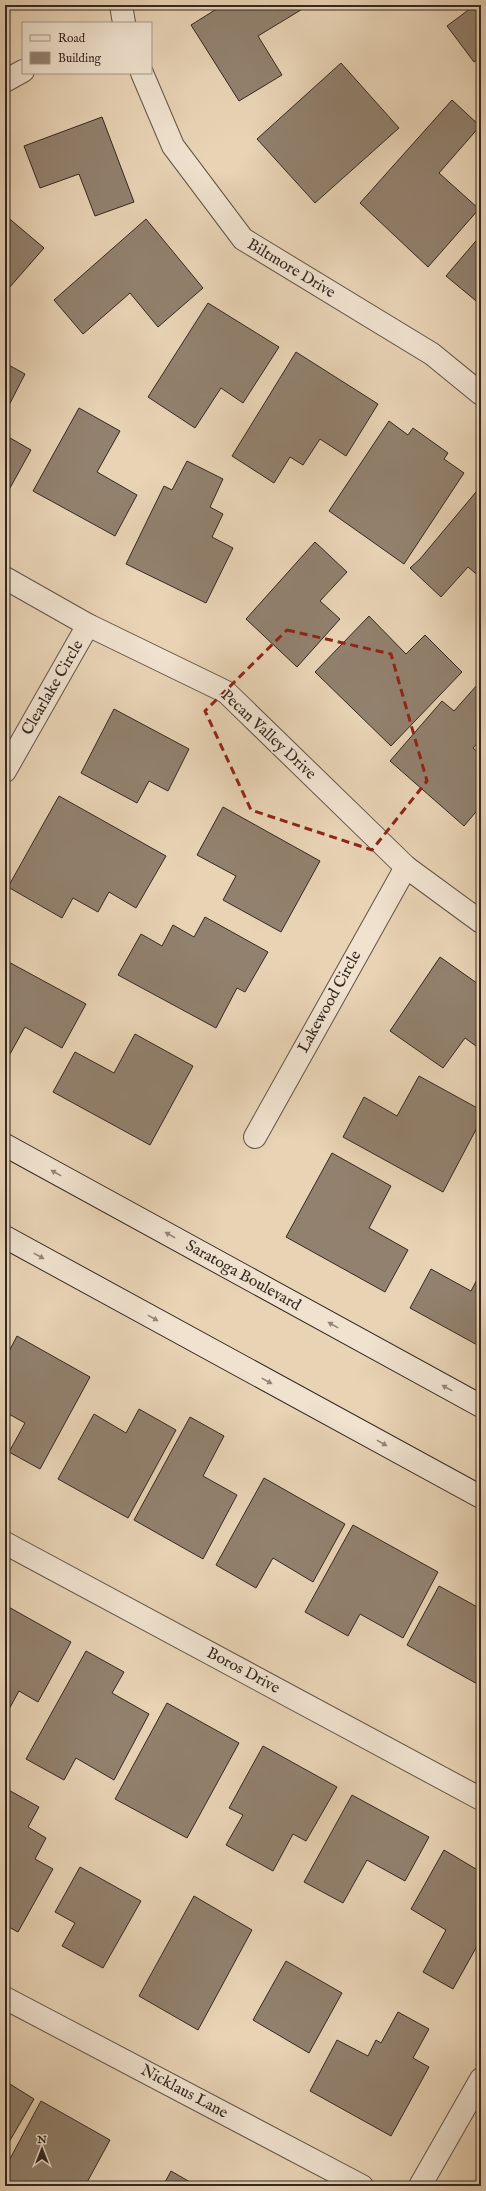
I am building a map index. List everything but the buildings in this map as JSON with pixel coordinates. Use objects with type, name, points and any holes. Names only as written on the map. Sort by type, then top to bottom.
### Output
[{"type":"street","points":[[122,5],[124,22]]},
{"type":"street","points":[[5,81],[22,72]]},
{"type":"street","name":"Biltmore Drive","points":[[142,74],[173,146],[242,240],[432,354],[481,394]]},
{"type":"street","name":"Pecan Valley Drive","points":[[5,578],[88,625],[226,692],[406,867],[481,922]]},
{"type":"street","name":"Clearlake Circle","points":[[5,771],[88,625]]},
{"type":"street","name":"Lakewood Circle","points":[[255,1137],[406,867]]},
{"type":"street","name":"Saratoga Boulevard","points":[[5,1145],[481,1406]]},
{"type":"street","points":[[5,1237],[481,1497]]},
{"type":"street","name":"Boros Drive","points":[[5,1543],[481,1799]]},
{"type":"street","name":"Nicklaus Lane","points":[[5,1998],[362,2186]]},
{"type":"street","points":[[420,2186],[481,2079]]},
{"type":"highlighted area","points":[[287,630],[391,654],[427,781],[372,850],[251,810],[205,711]]}]
